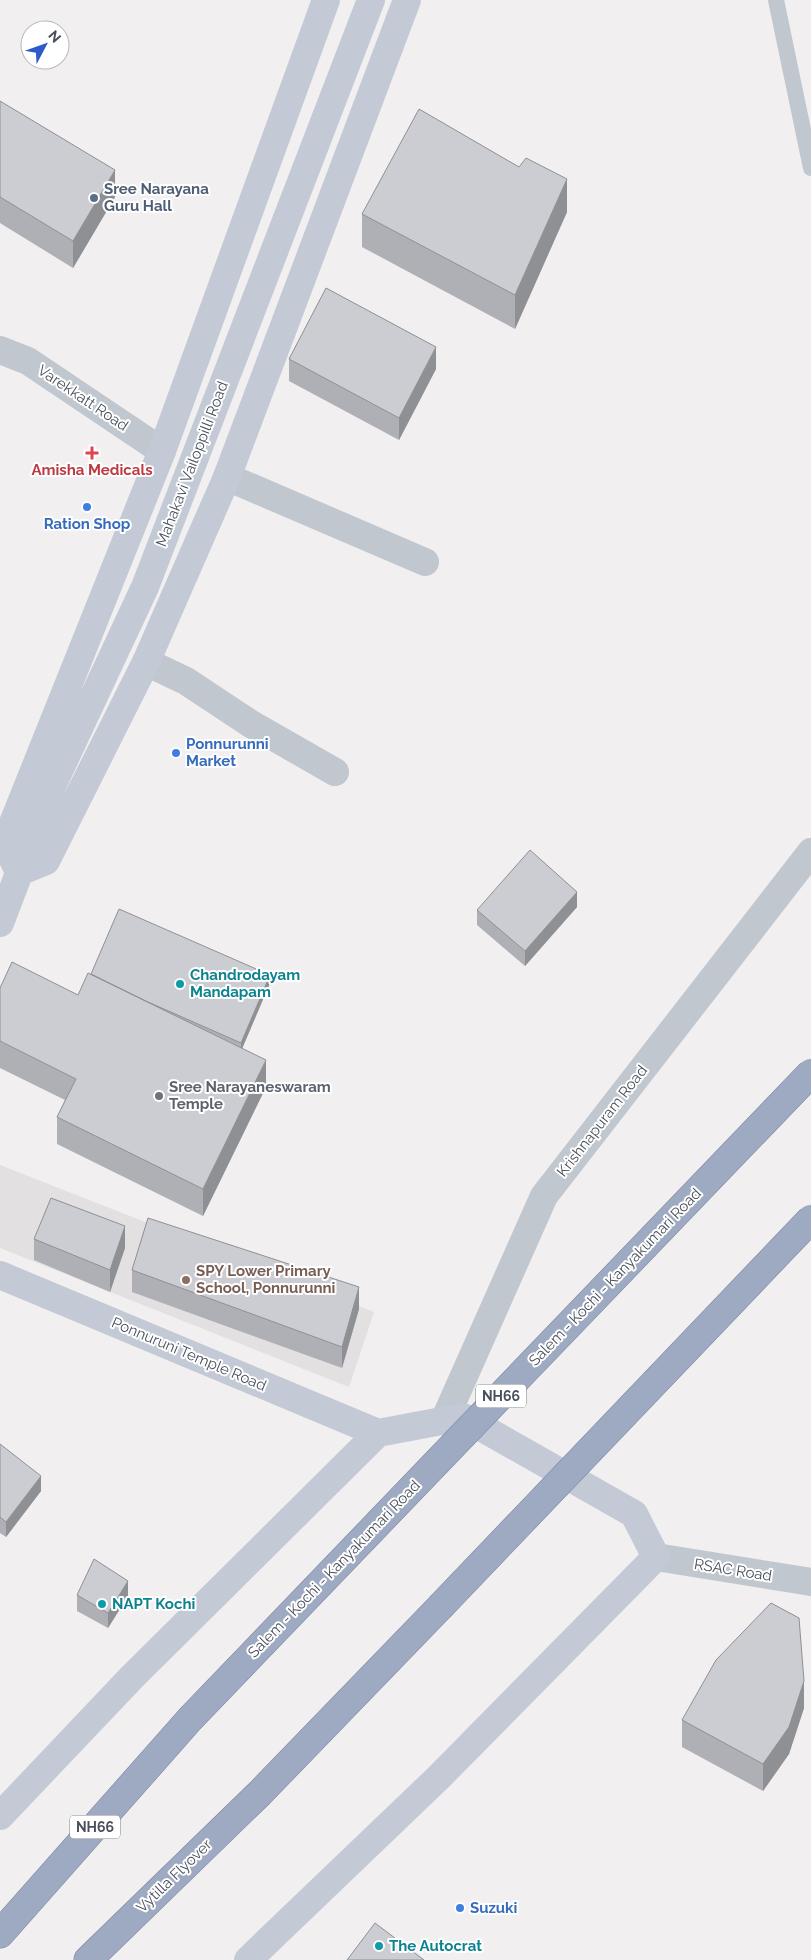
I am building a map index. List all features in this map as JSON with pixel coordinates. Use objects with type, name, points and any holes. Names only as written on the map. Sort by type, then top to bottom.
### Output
[{"type":"highway","name":"Salem - Kochi - Kanyakumari Road","points":[[0,1934],[190,1719],[811,1073]]},
{"type":"highway","name":"Vytilla Flyover","points":[[88,1960],[260,1793],[811,1220]]},
{"type":"main road","points":[[326,0],[162,451],[5,843],[19,872],[46,861],[146,662],[227,477],[408,0]]},
{"type":"main road","name":"Mahakavi Vailoppilli Road","points":[[2,909],[19,872],[53,784],[145,587],[371,0]]},
{"type":"main road","name":"Ponnuruni Temple Road","points":[[0,1275],[378,1433]]},
{"type":"main road","points":[[0,1816],[132,1677],[378,1433],[462,1417],[634,1514],[656,1557],[438,1778],[248,1960]]},
{"type":"street","name":"Varekkatt Road","points":[[0,350],[28,361],[162,451]]},
{"type":"street","points":[[227,477],[425,562]]},
{"type":"street","points":[[146,662],[186,681],[251,724],[335,772]]},
{"type":"street","name":"Krishnapuram Road","points":[[444,1421],[544,1196],[811,852]]},
{"type":"street","name":"RSAC Road","points":[[656,1557],[811,1582]]},
{"type":"lane","points":[[776,0],[811,168]]},
{"type":"shaded area","name":"SPY Lower Primary School, Ponnurunni","points":[[0,1165],[374,1312],[349,1387],[0,1248]]},
{"type":"building","points":[[0,101],[115,170],[73,241],[0,197]]},
{"type":"building","points":[[419,109],[519,167],[526,158],[567,179],[515,295],[362,214]]},
{"type":"building","points":[[326,288],[436,347],[399,418],[289,359]]},
{"type":"building","points":[[530,850],[577,892],[525,951],[477,910]]},
{"type":"building","name":"Chandrodayam Mandapam","points":[[119,909],[270,975],[241,1043],[148,1002],[91,974]]},
{"type":"building","name":"Sree Narayaneswaram Temple","points":[[12,962],[78,995],[88,973],[266,1060],[203,1189],[57,1117],[76,1079],[0,1041],[0,988]]},
{"type":"building","points":[[51,1198],[125,1226],[110,1270],[34,1239]]},
{"type":"building","name":"SPY Lower Primary School, Ponnurunni","points":[[148,1218],[359,1287],[342,1347],[132,1270]]},
{"type":"building","points":[[0,1444],[41,1476],[6,1522],[0,1517]]},
{"type":"building","points":[[94,1559],[128,1581],[108,1613],[77,1595]]},
{"type":"building","points":[[771,1603],[799,1618],[804,1681],[789,1727],[763,1764],[682,1720],[716,1660]]},
{"type":"building","name":"The Autocrat","points":[[375,1923],[424,1960],[347,1960]]},
{"type":"place","name":"Sree Narayana Guru Hall","points":[[94,198]]},
{"type":"place","name":"Amisha Medicals","points":[[92,453]]},
{"type":"place","name":"Ration Shop","points":[[87,507]]},
{"type":"place","name":"Ponnurunni Market","points":[[176,753]]},
{"type":"place","name":"Chandrodayam Mandapam","points":[[180,984]]},
{"type":"place","name":"Sree Narayaneswaram Temple","points":[[159,1096]]},
{"type":"place","name":"SPY Lower Primary School, Ponnurunni","points":[[186,1280]]},
{"type":"place","name":"NAPT Kochi","points":[[102,1604]]},
{"type":"place","name":"Suzuki","points":[[460,1908]]},
{"type":"place","name":"The Autocrat","points":[[379,1946]]}]
